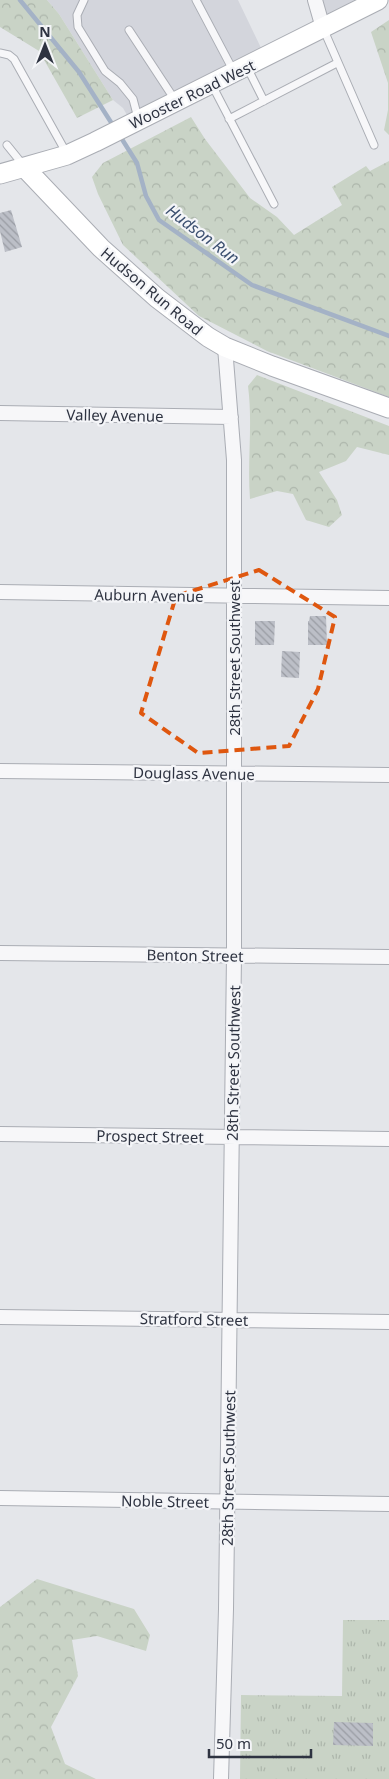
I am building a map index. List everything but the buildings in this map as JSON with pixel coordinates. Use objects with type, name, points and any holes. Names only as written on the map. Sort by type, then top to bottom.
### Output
[{"type":"main road","name":"Wooster Road West","points":[[0,174],[67,155],[378,0]]},
{"type":"main road","name":"Hudson Run Road","points":[[25,168],[101,248],[188,324],[225,347],[389,408]]},
{"type":"street","points":[[315,0],[323,28]]},
{"type":"street","name":"28th Street Southwest","points":[[221,1779],[226,1609],[234,956],[234,460],[225,347]]},
{"type":"street","name":"Valley Avenue","points":[[0,413],[230,417]]},
{"type":"street","name":"Auburn Avenue","points":[[0,592],[389,598]]},
{"type":"street","name":"Douglass Avenue","points":[[0,771],[389,776]]},
{"type":"street","name":"Benton Street","points":[[0,953],[389,957]]},
{"type":"street","name":"Prospect Street","points":[[0,1134],[389,1139]]},
{"type":"street","name":"Stratford Street","points":[[0,1317],[389,1322]]},
{"type":"street","name":"Noble Street","points":[[0,1498],[389,1504]]},
{"type":"lane","points":[[84,0],[77,15],[78,27],[105,71],[120,83],[133,99],[136,122]]},
{"type":"lane","points":[[196,0],[240,70],[264,101]]},
{"type":"lane","points":[[323,28],[374,145]]},
{"type":"lane","points":[[129,30],[176,102]]},
{"type":"lane","points":[[0,53],[9,55],[14,59],[67,155]]},
{"type":"lane","points":[[229,119],[337,63]]},
{"type":"lane","points":[[212,84],[274,204]]},
{"type":"lane","points":[[7,145],[25,168]]},
{"type":"highlighted area","points":[[259,570],[335,617],[318,689],[289,746],[198,753],[141,713],[176,596]]},
{"type":"shaded area","points":[[47,0],[238,0],[262,50],[127,115],[123,108],[113,100],[59,14]]},
{"type":"shaded area","points":[[317,0],[372,0],[324,25]]},
{"type":"green space","points":[[0,0],[47,0],[59,14],[113,100],[77,118],[39,51],[0,27]]},
{"type":"green space","points":[[389,20],[389,135],[384,130],[388,110],[388,83],[371,32]]},
{"type":"green space","points":[[191,117],[205,139],[250,198],[277,217],[294,235],[342,205],[332,187],[366,166],[370,171],[389,161],[389,397],[267,351],[199,316],[123,245],[98,194],[92,177],[103,163]]},
{"type":"green space","points":[[257,375],[389,426],[389,455],[357,447],[346,461],[319,472],[337,500],[342,515],[329,527],[306,520],[293,494],[277,491],[250,499],[250,414],[248,386]]},
{"type":"green space","points":[[37,1579],[134,1609],[150,1635],[146,1651],[97,1636],[72,1640],[78,1676],[51,1727],[65,1764],[96,1779],[0,1779],[0,1607]]},
{"type":"green space","points":[[343,1620],[389,1620],[389,1779],[240,1779],[241,1695],[342,1696]]},
{"type":"waterway","name":"Hudson Run","points":[[20,0],[79,72],[114,127]]},
{"type":"waterway","name":"Hudson Run","points":[[120,136],[137,163],[146,196],[159,220],[252,285],[389,336]]}]
